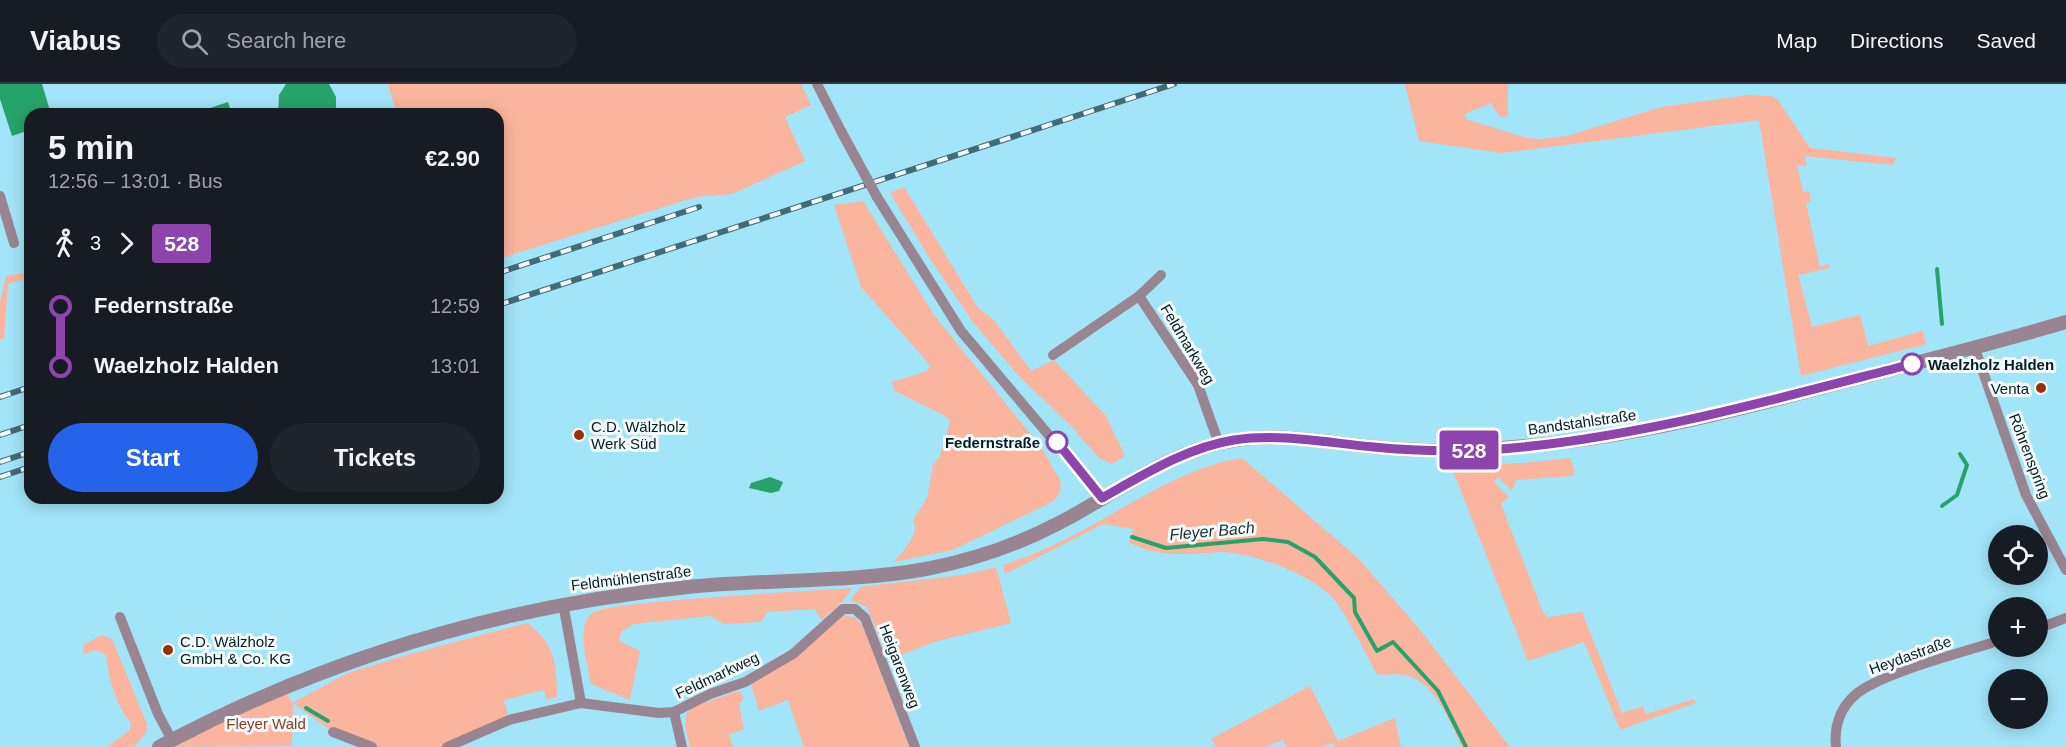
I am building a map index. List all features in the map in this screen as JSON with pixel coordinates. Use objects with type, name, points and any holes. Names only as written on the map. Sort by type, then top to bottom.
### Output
[{"type":"street","points":[[817,84],[877,197],[961,331],[1102,498]]},
{"type":"street","points":[[0,196],[14,243]]},
{"type":"street","points":[[1053,355],[1140,296],[1161,275]]},
{"type":"street","name":"Feldmarkweg","points":[[1140,296],[1198,385],[1219,444]]},
{"type":"street","name":"Bandstahlstraße","points":[[1102,498],[1155,469],[1235,440],[1276,438],[1373,447],[1456,450],[1578,440],[1694,419],[1975,349],[2066,322]]},
{"type":"street","name":"Röhrenspring","points":[[1975,349],[2026,495],[2066,570]]},
{"type":"street","name":"Feldmühlenstraße","points":[[159,747],[344,663],[470,624],[562,603],[690,586],[863,576],[921,570],[962,562],[1010,546],[1061,522],[1102,498]]},
{"type":"street","points":[[562,603],[581,703]]},
{"type":"street","name":"Feldmarkweg","points":[[447,747],[509,720],[581,703],[659,713],[674,712],[710,694],[745,682],[793,654],[834,616],[846,608]]},
{"type":"street","name":"Heigarenweg","points":[[846,608],[855,609],[865,618],[915,747]]},
{"type":"street","points":[[120,617],[158,714],[172,740]]},
{"type":"street","points":[[2048,625],[2066,618]]},
{"type":"street","name":"Heydastraße","points":[[1836,747],[1839,717],[1860,691],[1914,668],[1988,644]]},
{"type":"street","points":[[674,712],[682,747]]},
{"type":"street","points":[[333,732],[372,747]]},
{"type":"green space","points":[[388,84],[801,84],[811,105],[785,117],[805,161],[732,194],[696,197],[504,257],[504,108],[395,108]]},
{"type":"green space","points":[[1405,84],[1508,84],[1508,116],[1500,117],[1491,103],[1464,114],[1466,119],[1527,138],[1542,139],[1567,136],[1661,107],[1748,95],[1771,96],[1778,100],[1810,148],[1896,158],[1893,165],[1805,156],[1807,166],[1797,165],[1803,192],[1809,191],[1811,201],[1806,203],[1820,267],[1829,264],[1830,268],[1798,275],[1812,327],[1860,315],[1868,346],[1923,331],[1926,344],[1801,376],[1759,120],[1502,153],[1419,141]]},
{"type":"green space","points":[[904,187],[978,308],[994,320],[1031,371],[1054,360],[1106,416],[1125,456],[1112,464],[1099,458],[1072,427],[1017,374],[973,322],[930,259],[890,193]]},
{"type":"green space","points":[[863,201],[934,315],[1041,447],[1061,482],[1060,493],[1052,502],[953,550],[894,562],[915,531],[913,520],[927,498],[933,465],[940,456],[950,421],[945,416],[895,391],[892,382],[927,371],[930,365],[861,287],[834,205]]},
{"type":"green space","points":[[24,273],[24,279],[8,284],[4,339],[0,339],[0,302],[6,276]]},
{"type":"green space","points":[[1242,458],[1359,559],[1421,631],[1510,747],[1462,747],[1447,715],[1425,686],[1405,675],[1377,674],[1347,619],[1327,592],[1299,574],[1265,561],[1232,553],[1173,554],[1150,551],[1129,542],[1134,529],[1103,524],[1005,574],[1003,565],[1064,540],[1160,487],[1200,469]]},
{"type":"green space","points":[[1570,458],[1575,471],[1573,476],[1516,480],[1512,491],[1498,477],[1494,482],[1509,497],[1501,504],[1543,612],[1548,617],[1582,612],[1622,713],[1643,706],[1646,714],[1694,699],[1696,703],[1620,730],[1584,642],[1528,661],[1451,466],[1523,463]]},
{"type":"green space","points":[[996,567],[1011,623],[934,642],[889,660],[867,607],[851,600],[860,587],[963,575]]},
{"type":"green space","points":[[852,588],[844,600],[822,620],[814,609],[767,612],[761,622],[724,624],[710,616],[633,624],[621,632],[619,641],[640,651],[630,700],[591,684],[583,637],[587,620],[592,613],[633,604]]},
{"type":"green space","points":[[844,615],[856,618],[863,626],[909,747],[804,747],[788,700],[759,711],[751,684]]},
{"type":"green space","name":"Fleyer Wald","points":[[527,623],[544,638],[549,647],[555,665],[557,697],[546,699],[544,690],[504,700],[509,720],[447,747],[372,747],[333,732],[293,703],[292,746],[159,747],[285,688],[292,703],[346,674],[406,655]]},
{"type":"green space","points":[[101,635],[112,639],[147,724],[146,733],[134,747],[107,747],[130,730],[131,723],[125,716],[114,691],[106,655],[96,650],[84,654],[83,646]]},
{"type":"green space","points":[[1310,686],[1338,741],[1395,718],[1401,747],[1334,747],[1332,743],[1321,747],[1286,747],[1283,740],[1266,747],[1216,747],[1211,739]]},
{"type":"green space","points":[[740,692],[744,698],[739,705],[744,729],[729,735],[733,747],[690,747],[685,726],[687,712],[696,706]]},
{"type":"shaded area","points":[[0,84],[42,84],[49,108],[24,108],[24,132],[12,136],[0,99]]},
{"type":"shaded area","points":[[286,84],[329,84],[336,97],[336,108],[278,108],[279,95]]},
{"type":"shaded area","points":[[228,102],[230,108],[210,108]]},
{"type":"shaded area","points":[[770,477],[783,482],[779,491],[771,493],[749,488],[751,483]]},
{"type":"waterway","points":[[1937,269],[1942,324]]},
{"type":"waterway","points":[[1942,506],[1957,495],[1967,465],[1960,454]]},
{"type":"waterway","name":"Fleyer Bach","points":[[1132,537],[1166,548],[1263,539],[1288,542],[1315,557],[1354,598],[1355,612],[1377,651],[1393,642],[1438,691],[1466,747]]},
{"type":"waterway","points":[[306,708],[328,721]]},
{"type":"railway","points":[[504,303],[1174,84]]},
{"type":"railway","points":[[504,271],[699,207]]},
{"type":"railway","points":[[0,397],[24,389]]},
{"type":"railway","points":[[0,435],[24,427]]},
{"type":"railway","points":[[0,462],[24,454]]},
{"type":"railway","points":[[0,477],[24,469]]},
{"type":"bus line","name":"528","points":[[1057,442],[1102,498],[1155,469],[1227,441],[1276,438],[1409,450],[1522,447],[1626,433],[1694,419],[1912,364]]},
{"type":"place","name":"Waelzholz Halden","points":[[1912,364]]},
{"type":"place","name":"Venta","points":[[2041,388]]},
{"type":"place","name":"C.D. Wälzholz Werk Süd","points":[[579,435]]},
{"type":"place","name":"Federnstraße","points":[[1057,442]]},
{"type":"place","name":"C.D. Wälzholz GmbH & Co. KG","points":[[168,650]]}]
